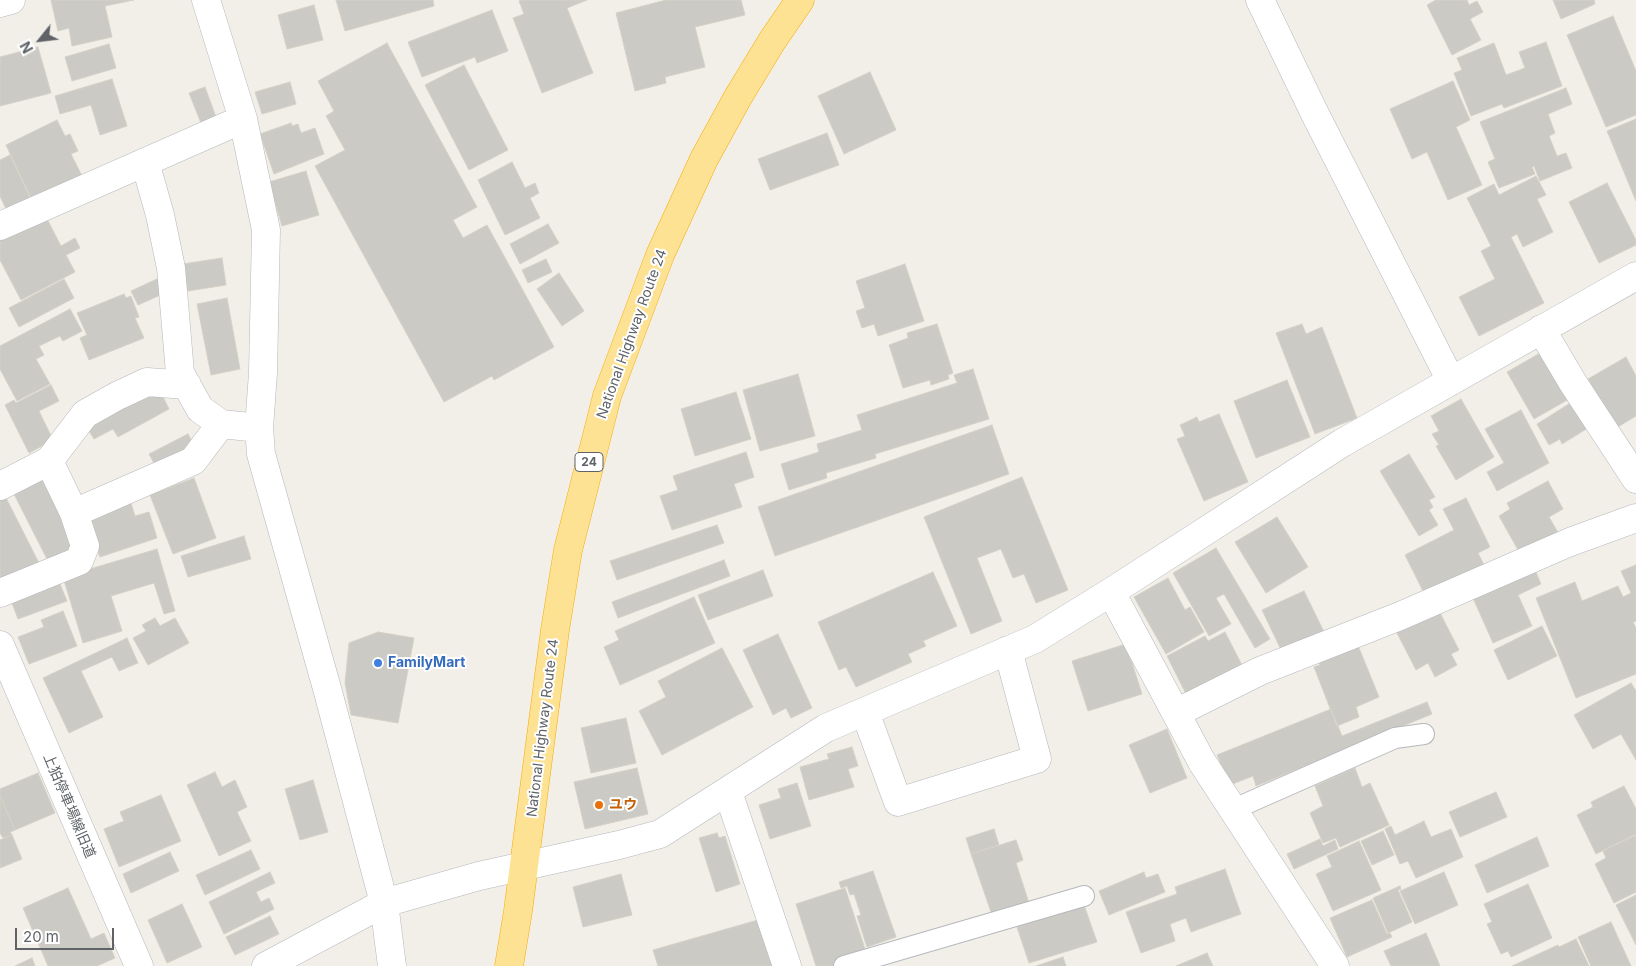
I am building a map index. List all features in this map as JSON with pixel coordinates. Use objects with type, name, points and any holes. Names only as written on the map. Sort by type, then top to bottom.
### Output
[{"type":"highway","name":"National Highway Route 24","points":[[509,966],[518,912],[555,630],[568,550],[588,464],[607,396],[660,255],[704,159],[772,40],[800,0]]},
{"type":"street","points":[[0,3],[11,0]]},
{"type":"street","points":[[206,0],[243,119],[266,230],[263,373],[259,428],[261,454],[328,692],[384,903],[392,966]]},
{"type":"street","points":[[1260,0],[1315,114],[1451,381]]},
{"type":"street","points":[[0,226],[243,119]]},
{"type":"street","points":[[144,162],[160,215],[170,268],[180,373],[200,409],[221,424],[259,428]]},
{"type":"street","points":[[266,966],[384,903],[479,876],[660,834],[826,728],[1035,639],[1342,443],[1636,276]]},
{"type":"street","points":[[1541,329],[1573,383],[1636,479]]},
{"type":"street","points":[[0,486],[49,461],[85,414],[117,396],[148,382],[187,385]]},
{"type":"street","points":[[74,513],[192,461],[221,424]]},
{"type":"street","points":[[0,593],[79,561],[85,546],[74,513],[49,461]]},
{"type":"street","points":[[1176,713],[1260,671],[1400,616],[1570,542],[1636,518]]},
{"type":"street","points":[[1111,592],[1202,762],[1336,966]]},
{"type":"street","name":"上狛停車場線旧道","points":[[0,645],[139,966]]},
{"type":"street","points":[[865,712],[898,802],[1037,759],[1008,650]]},
{"type":"street","points":[[728,792],[787,966]]},
{"type":"lane","points":[[1232,810],[1395,738],[1424,734]]},
{"type":"lane","points":[[844,966],[1084,896]]},
{"type":"building","points":[[51,0],[134,0],[105,6],[112,37],[72,46],[69,28],[58,31]]},
{"type":"building","points":[[336,0],[433,0],[434,6],[345,31]]},
{"type":"building","points":[[587,0],[567,8],[593,73],[542,93],[513,18],[524,14],[519,1]]},
{"type":"building","points":[[666,0],[741,0],[745,15],[695,27],[705,67],[665,77],[666,83],[635,91],[616,13]]},
{"type":"building","points":[[1436,0],[1467,0],[1469,5],[1477,1],[1483,12],[1470,19],[1481,40],[1452,55],[1427,5]]},
{"type":"building","points":[[1553,0],[1594,0],[1595,4],[1561,19]]},
{"type":"building","points":[[314,5],[323,40],[287,49],[278,15]]},
{"type":"building","points":[[492,10],[508,51],[477,63],[475,57],[422,77],[408,42]]},
{"type":"building","points":[[1613,16],[1636,71],[1636,115],[1606,127],[1567,35]]},
{"type":"building","points":[[1546,42],[1562,86],[1504,108],[1502,104],[1471,116],[1454,73],[1462,70],[1457,58],[1494,43],[1506,75],[1525,68],[1519,52]]},
{"type":"building","points":[[387,43],[477,207],[453,220],[463,238],[487,225],[554,347],[494,380],[492,376],[444,402],[315,166],[345,150],[326,116],[334,111],[318,81]]},
{"type":"building","points":[[109,44],[116,68],[72,81],[65,57]]},
{"type":"building","points":[[38,47],[51,93],[0,106],[0,57]]},
{"type":"building","points":[[464,65],[508,150],[469,170],[425,85]]},
{"type":"building","points":[[870,72],[896,130],[844,154],[818,96]]},
{"type":"building","points":[[112,79],[127,126],[100,135],[91,105],[60,114],[55,96]]},
{"type":"building","points":[[1453,81],[1470,120],[1456,127],[1482,185],[1448,200],[1427,152],[1412,159],[1390,109]]},
{"type":"building","points":[[290,82],[296,104],[262,114],[255,92]]},
{"type":"building","points":[[205,87],[216,117],[201,123],[189,93]]},
{"type":"building","points":[[1566,88],[1572,104],[1548,114],[1555,133],[1549,136],[1557,156],[1566,153],[1572,168],[1540,181],[1534,166],[1532,167],[1535,174],[1499,188],[1488,162],[1495,159],[1480,122]]},
{"type":"building","points":[[1636,119],[1636,201],[1607,131]]},
{"type":"building","points":[[57,120],[65,136],[70,134],[78,151],[71,154],[82,176],[32,200],[6,145]]},
{"type":"building","points":[[291,123],[292,126],[298,124],[301,133],[315,128],[324,154],[274,174],[260,134]]},
{"type":"building","points":[[827,133],[839,165],[770,190],[758,159]]},
{"type":"building","points":[[10,155],[31,200],[7,211],[0,196],[0,160]]},
{"type":"building","points":[[512,162],[525,188],[535,183],[539,193],[530,198],[540,218],[505,235],[478,180]]},
{"type":"building","points":[[306,171],[319,215],[282,226],[269,182]]},
{"type":"building","points":[[1536,176],[1546,195],[1537,199],[1553,232],[1523,247],[1517,234],[1511,237],[1544,303],[1479,336],[1459,297],[1495,279],[1481,251],[1491,246],[1467,198],[1494,184],[1499,195]]},
{"type":"building","points":[[1607,183],[1636,240],[1636,245],[1599,263],[1569,202]]},
{"type":"building","points":[[46,217],[61,246],[75,238],[80,248],[66,255],[75,272],[21,300],[0,260],[0,240]]},
{"type":"building","points":[[548,224],[559,243],[520,264],[510,244]]},
{"type":"building","points":[[222,258],[226,285],[188,291],[183,264]]},
{"type":"building","points":[[546,259],[552,272],[528,283],[522,270]]},
{"type":"building","points":[[905,264],[924,321],[878,336],[874,324],[862,328],[856,311],[865,308],[856,281]]},
{"type":"building","points":[[559,273],[584,311],[562,326],[537,289]]},
{"type":"building","points":[[159,278],[165,293],[138,305],[131,291]]},
{"type":"building","points":[[64,279],[74,298],[19,327],[9,308]]},
{"type":"building","points":[[124,294],[126,298],[131,296],[139,317],[135,318],[144,338],[89,360],[80,338],[87,335],[77,313]]},
{"type":"building","points":[[227,298],[240,369],[211,375],[197,304]]},
{"type":"building","points":[[70,309],[82,331],[63,341],[60,336],[39,346],[44,355],[36,359],[50,384],[17,401],[0,369],[0,346]]},
{"type":"building","points":[[937,324],[953,373],[948,375],[949,379],[931,385],[930,380],[903,388],[889,345],[908,338],[907,333]]},
{"type":"building","points":[[1302,324],[1306,334],[1322,327],[1357,418],[1315,434],[1276,333]]},
{"type":"building","points":[[1542,352],[1569,399],[1534,419],[1507,372]]},
{"type":"building","points":[[1626,357],[1636,376],[1636,416],[1616,428],[1588,379]]},
{"type":"building","points":[[973,369],[989,419],[875,454],[876,458],[826,473],[827,478],[789,490],[781,464],[819,452],[817,444],[862,430],[857,415],[957,383],[954,375]]},
{"type":"building","points":[[798,374],[815,436],[760,451],[743,390]]},
{"type":"building","points":[[1287,380],[1310,437],[1256,458],[1234,401]]},
{"type":"building","points":[[51,385],[59,401],[39,411],[53,440],[29,453],[5,405],[14,400],[16,403]]},
{"type":"building","points":[[158,387],[169,409],[118,437],[113,429],[94,439],[86,426]]},
{"type":"building","points":[[736,392],[751,439],[695,456],[681,409]]},
{"type":"building","points":[[1461,399],[1494,457],[1456,480],[1436,446],[1439,445],[1432,434],[1439,431],[1431,416]]},
{"type":"building","points":[[1572,402],[1588,428],[1562,444],[1560,439],[1549,445],[1537,424]]},
{"type":"building","points":[[1521,410],[1549,463],[1497,491],[1487,472],[1504,463],[1485,429]]},
{"type":"building","points":[[1219,414],[1248,482],[1204,501],[1177,439],[1185,436],[1180,425],[1197,417],[1199,422]]},
{"type":"building","points":[[992,425],[1009,474],[775,556],[758,507]]},
{"type":"building","points":[[188,434],[194,445],[155,465],[149,454]]},
{"type":"building","points":[[746,452],[754,477],[734,484],[742,507],[672,530],[660,496],[678,490],[673,476]]},
{"type":"building","points":[[1409,454],[1435,497],[1429,500],[1433,507],[1429,510],[1438,525],[1419,536],[1380,471]]},
{"type":"building","points":[[1022,477],[1068,590],[1036,603],[1024,574],[1013,578],[1001,549],[977,558],[1002,621],[971,634],[924,517]]},
{"type":"building","points":[[41,478],[78,549],[49,563],[13,492]]},
{"type":"building","points":[[194,478],[216,538],[173,554],[150,495]]},
{"type":"building","points":[[1548,481],[1563,509],[1549,517],[1560,536],[1522,557],[1499,516],[1510,509],[1507,503]]},
{"type":"building","points":[[0,489],[41,567],[0,587]]},
{"type":"building","points":[[1466,498],[1490,547],[1478,553],[1485,567],[1426,597],[1405,555],[1454,530],[1443,509]]},
{"type":"building","points":[[130,500],[135,516],[149,512],[157,538],[100,557],[85,515]]},
{"type":"building","points":[[1277,517],[1308,567],[1266,593],[1235,542]]},
{"type":"building","points":[[717,525],[724,543],[617,580],[610,561]]},
{"type":"building","points":[[244,536],[251,559],[188,577],[181,556]]},
{"type":"building","points":[[1216,548],[1270,639],[1255,648],[1224,594],[1216,598],[1231,624],[1209,636],[1173,573]]},
{"type":"building","points":[[157,549],[175,611],[164,614],[154,583],[111,596],[122,631],[83,643],[63,577]]},
{"type":"building","points":[[724,560],[730,576],[618,618],[612,602]]},
{"type":"building","points":[[1636,565],[1636,621],[1633,622],[1636,628],[1636,674],[1576,698],[1536,598],[1575,582],[1582,601],[1618,586],[1623,597],[1631,593],[1621,571]]},
{"type":"building","points":[[763,570],[773,596],[708,620],[698,595]]},
{"type":"building","points":[[1535,570],[1541,584],[1518,595],[1532,626],[1493,643],[1473,598]]},
{"type":"building","points":[[933,572],[957,626],[923,641],[926,646],[908,654],[912,662],[856,687],[846,667],[839,670],[818,622]]},
{"type":"building","points":[[1168,578],[1185,610],[1190,607],[1204,632],[1166,654],[1134,597]]},
{"type":"building","points":[[58,579],[67,601],[18,619],[10,598]]},
{"type":"building","points":[[1304,591],[1326,636],[1284,656],[1262,610]]},
{"type":"building","points":[[694,597],[715,643],[620,685],[604,647],[619,640],[615,631]]},
{"type":"building","points":[[1438,609],[1459,650],[1451,654],[1457,665],[1435,677],[1428,663],[1416,670],[1396,631]]},
{"type":"building","points":[[63,611],[77,646],[29,664],[18,637],[44,627],[41,620]]},
{"type":"building","points":[[155,618],[160,626],[175,618],[189,643],[148,665],[133,638],[146,631],[142,625]]},
{"type":"building","points":[[1542,626],[1557,656],[1508,680],[1494,650]]},
{"type":"building","name":"FamilyMart","points":[[378,632],[414,638],[398,723],[351,715],[345,683],[349,643]]},
{"type":"building","points":[[1225,632],[1244,669],[1188,698],[1167,656],[1205,636],[1208,641]]},
{"type":"building","points":[[778,634],[812,708],[791,718],[786,708],[773,715],[743,650]]},
{"type":"building","points":[[127,638],[138,663],[119,671],[112,657],[81,671],[103,717],[69,733],[43,678]]},
{"type":"building","points":[[1357,643],[1379,697],[1356,707],[1359,717],[1337,726],[1314,667],[1320,665],[1318,659]]},
{"type":"building","points":[[1126,644],[1142,694],[1088,711],[1072,661]]},
{"type":"building","points":[[722,648],[753,707],[662,755],[639,711],[666,697],[658,681]]},
{"type":"building","points":[[1631,683],[1636,691],[1636,760],[1621,734],[1593,749],[1574,715]]},
{"type":"building","points":[[1427,702],[1432,714],[1256,786],[1253,776],[1230,785],[1217,755],[1331,709],[1342,736]]},
{"type":"building","points":[[626,718],[636,763],[591,773],[581,728]]},
{"type":"building","points":[[1167,729],[1187,778],[1150,793],[1129,745]]},
{"type":"building","points":[[852,747],[858,766],[848,769],[854,787],[809,800],[800,767],[829,759],[827,754]]},
{"type":"building","points":[[637,768],[648,814],[585,829],[574,782]]},
{"type":"building","points":[[1355,768],[1362,787],[1370,783],[1389,825],[1340,847],[1336,838],[1323,843],[1310,813],[1323,806],[1315,786]]},
{"type":"building","points":[[215,772],[222,787],[235,780],[247,807],[237,812],[251,841],[219,856],[187,785]]},
{"type":"building","points":[[38,773],[55,813],[15,830],[0,796],[0,789]]},
{"type":"building","points":[[313,780],[328,832],[300,840],[285,789]]},
{"type":"building","points":[[797,783],[811,826],[770,839],[759,805],[781,798],[778,789]]},
{"type":"building","points":[[1624,786],[1636,809],[1636,834],[1596,854],[1577,815],[1593,807],[1591,802]]},
{"type":"building","points":[[1496,792],[1507,817],[1460,837],[1449,812]]},
{"type":"building","points":[[161,795],[181,841],[119,867],[104,829],[124,821],[120,812]]},
{"type":"building","points":[[0,796],[15,830],[10,832],[12,835],[3,838],[0,833]]},
{"type":"building","points":[[1424,821],[1431,837],[1451,829],[1463,857],[1416,878],[1408,861],[1400,864],[1385,829],[1391,826],[1395,835]]},
{"type":"building","points":[[994,829],[999,845],[971,854],[966,838]]},
{"type":"building","points":[[1383,831],[1394,855],[1372,865],[1361,841]]},
{"type":"building","points":[[717,833],[719,838],[725,836],[740,884],[716,892],[699,838]]},
{"type":"building","points":[[12,835],[22,859],[0,868],[0,840]]},
{"type":"building","points":[[1636,835],[1636,892],[1614,903],[1595,864],[1606,858],[1603,851]]},
{"type":"building","points":[[1537,837],[1549,866],[1487,893],[1475,865]]},
{"type":"building","points":[[1320,839],[1323,846],[1335,840],[1338,849],[1294,869],[1287,854]]},
{"type":"building","points":[[1016,840],[1023,860],[1016,863],[1029,903],[992,915],[971,854]]},
{"type":"building","points":[[1359,841],[1381,890],[1333,911],[1316,874],[1332,867],[1327,856]]},
{"type":"building","points":[[251,850],[260,869],[205,895],[196,875]]},
{"type":"building","points":[[170,852],[179,871],[131,893],[123,874]]},
{"type":"building","points":[[1225,869],[1241,914],[1191,932],[1186,918],[1170,924],[1175,941],[1141,953],[1126,912],[1177,894],[1175,887]]},
{"type":"building","points":[[873,871],[896,937],[867,947],[857,916],[861,915],[854,894],[850,895],[847,886],[841,888],[839,882]]},
{"type":"building","points":[[270,872],[275,883],[256,892],[261,902],[269,898],[274,909],[224,934],[209,902]]},
{"type":"building","points":[[1144,872],[1146,878],[1158,874],[1165,892],[1109,915],[1099,891]]},
{"type":"building","points":[[1444,872],[1458,905],[1415,924],[1400,891]]},
{"type":"building","points":[[621,874],[632,915],[583,927],[573,887]]},
{"type":"building","points":[[1528,884],[1552,938],[1511,957],[1508,951],[1501,954],[1487,924],[1492,922],[1484,904]]},
{"type":"building","points":[[1400,886],[1401,889],[1398,890],[1412,922],[1388,933],[1373,898]]},
{"type":"building","points":[[68,888],[91,939],[104,933],[115,958],[97,966],[48,966],[23,908]]},
{"type":"building","points":[[845,888],[867,955],[833,966],[816,966],[796,904]]},
{"type":"building","points":[[1636,895],[1636,945],[1616,905]]},
{"type":"building","points":[[1372,900],[1387,934],[1390,933],[1392,937],[1347,957],[1330,918]]},
{"type":"building","points":[[182,904],[202,947],[167,963],[148,920]]},
{"type":"building","points":[[1084,905],[1097,942],[1029,963],[1017,927]]},
{"type":"building","points":[[270,916],[279,934],[235,955],[226,937]]},
{"type":"building","points":[[758,920],[772,966],[658,966],[653,950]]},
{"type":"building","points":[[1611,922],[1631,966],[1591,966],[1578,937]]},
{"type":"building","points":[[1426,933],[1440,966],[1391,966],[1384,951]]},
{"type":"building","points":[[1576,939],[1589,966],[1512,966],[1558,945],[1559,947]]},
{"type":"building","points":[[1207,953],[1213,966],[1176,966]]},
{"type":"building","points":[[1063,957],[1066,966],[1036,966]]},
{"type":"building","points":[[32,958],[35,966],[15,966]]},
{"type":"place","name":"FamilyMart","points":[[378,663]]},
{"type":"place","name":"ユウ","points":[[599,805]]}]
